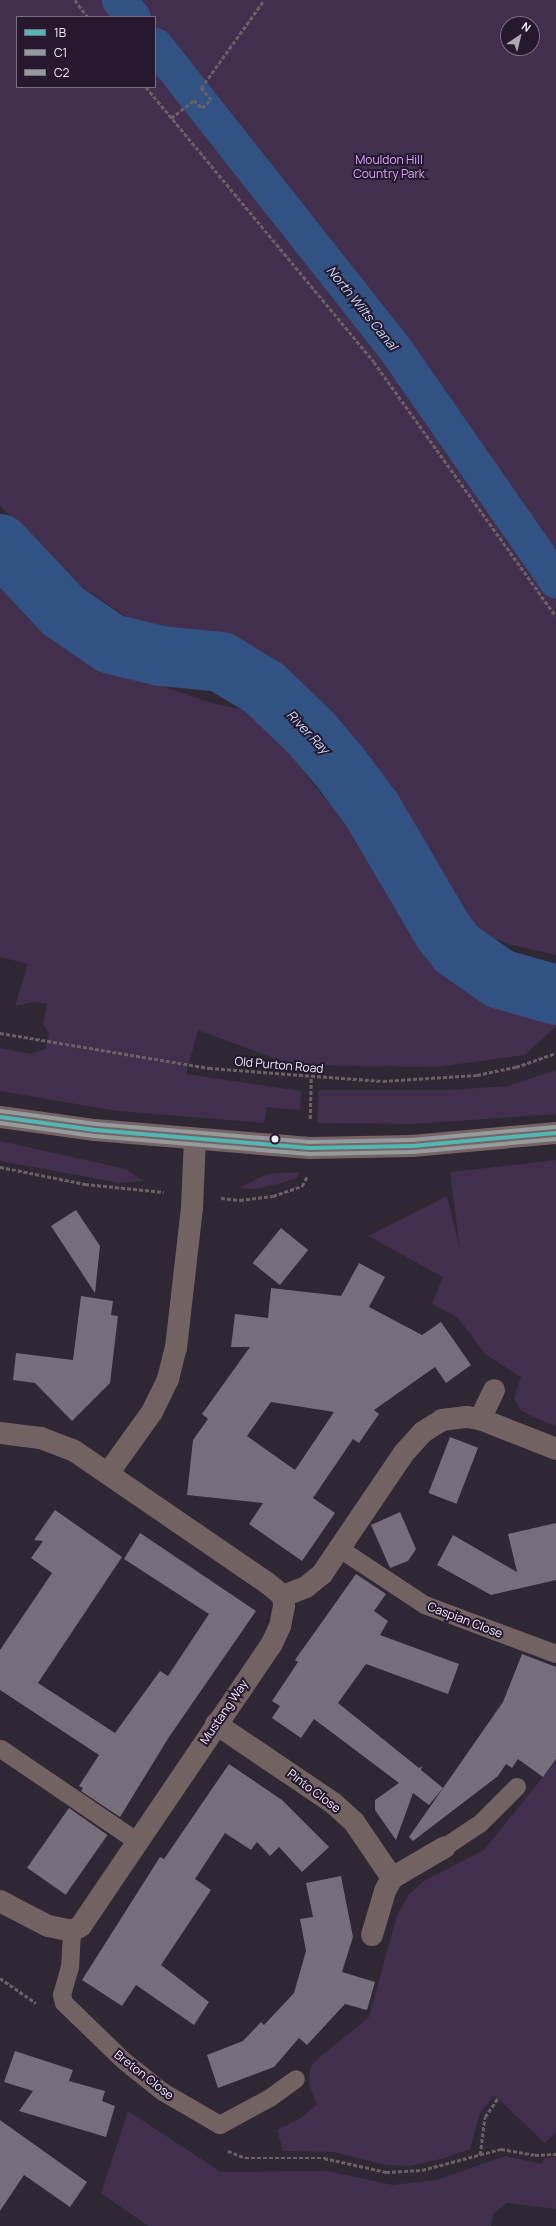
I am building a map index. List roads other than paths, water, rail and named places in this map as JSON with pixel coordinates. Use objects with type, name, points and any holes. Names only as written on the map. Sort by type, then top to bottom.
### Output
[{"type":"main road","points":[[0,1117],[195,1140],[344,1148],[412,1146],[556,1133]]},
{"type":"street","points":[[109,1472],[152,1412],[168,1379],[176,1348],[194,1194],[195,1140]]},
{"type":"street","points":[[480,1420],[494,1390]]},
{"type":"street","points":[[0,1433],[41,1438],[61,1443],[109,1472],[283,1596],[314,1581],[340,1549],[404,1453],[423,1432],[442,1420],[467,1417],[480,1420],[556,1449]]},
{"type":"street","name":"Mustang Way","points":[[72,1931],[89,1916],[276,1636],[282,1618],[283,1596]]},
{"type":"street","name":"Pinto Close","points":[[216,1724],[333,1803],[354,1822],[392,1878]]},
{"type":"street","points":[[372,1935],[385,1891],[392,1878],[445,1847]]},
{"type":"street","points":[[0,1902],[48,1926],[72,1931]]},
{"type":"lane","name":"Caspian Close","points":[[340,1549],[425,1605],[556,1654]]},
{"type":"lane","points":[[1,1749],[138,1842]]},
{"type":"lane","points":[[445,1847],[481,1823],[517,1787]]},
{"type":"lane","name":"Breton Close","points":[[72,1931],[70,1968],[62,1995],[64,2003],[124,2061],[182,2105],[220,2125],[270,2098],[296,2079]]},
{"type":"waterway","name":"North Wilts Canal","points":[[119,0],[132,16]]},
{"type":"waterway","name":"North Wilts Canal","points":[[156,46],[395,349],[556,581]]},
{"type":"waterway","name":"River Ray","points":[[0,544],[63,611],[111,644],[161,656],[221,662],[264,688],[310,732],[339,766],[372,810],[443,931],[457,949],[500,979],[556,995]]},
{"type":"park label","name":"Mouldon Hill Country Park","points":[[389,167]]}]
